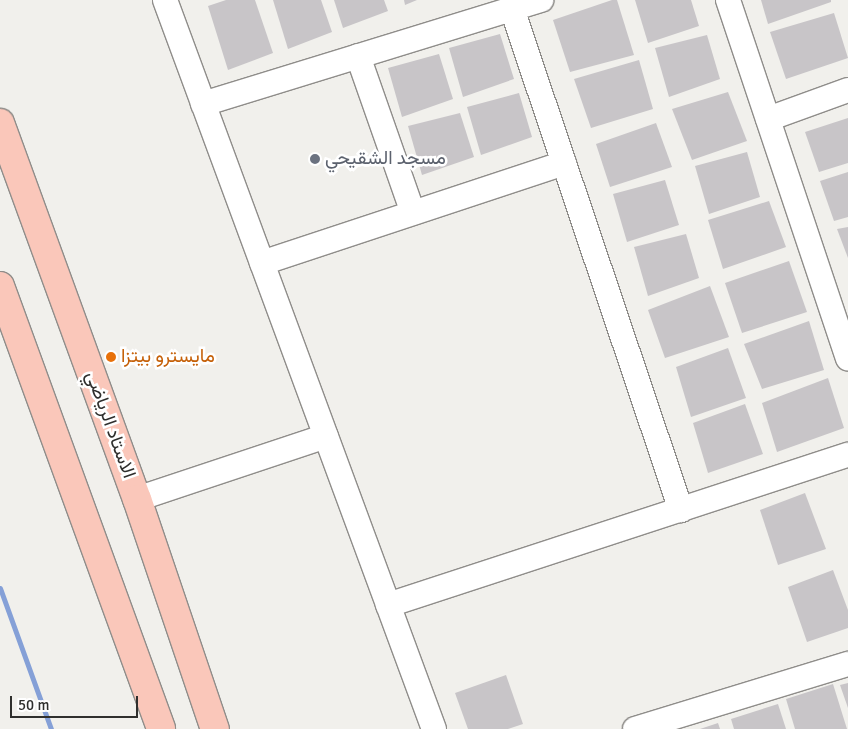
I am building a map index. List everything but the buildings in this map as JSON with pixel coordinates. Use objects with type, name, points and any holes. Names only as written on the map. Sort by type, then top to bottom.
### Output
[{"type":"main road","name":"الاستاد الرياضي","points":[[0,123],[137,499],[215,729]]},
{"type":"main road","points":[[0,286],[161,729]]},
{"type":"street","points":[[165,0],[434,729]]},
{"type":"street","points":[[203,104],[541,0]]},
{"type":"street","points":[[728,0],[848,358]]},
{"type":"street","points":[[512,9],[680,510]]},
{"type":"street","points":[[358,56],[413,213]]},
{"type":"street","points":[[768,118],[848,90]]},
{"type":"street","points":[[262,262],[564,163]]},
{"type":"street","points":[[137,499],[326,436]]},
{"type":"street","points":[[388,605],[848,455]]},
{"type":"street","points":[[635,729],[848,664]]},
{"type":"waterway","points":[[0,588],[51,729]]},
{"type":"place","name":"مسجد الشقيحي","points":[[315,159]]},
{"type":"place","name":"مايسترو بيتزا","points":[[111,357]]}]
